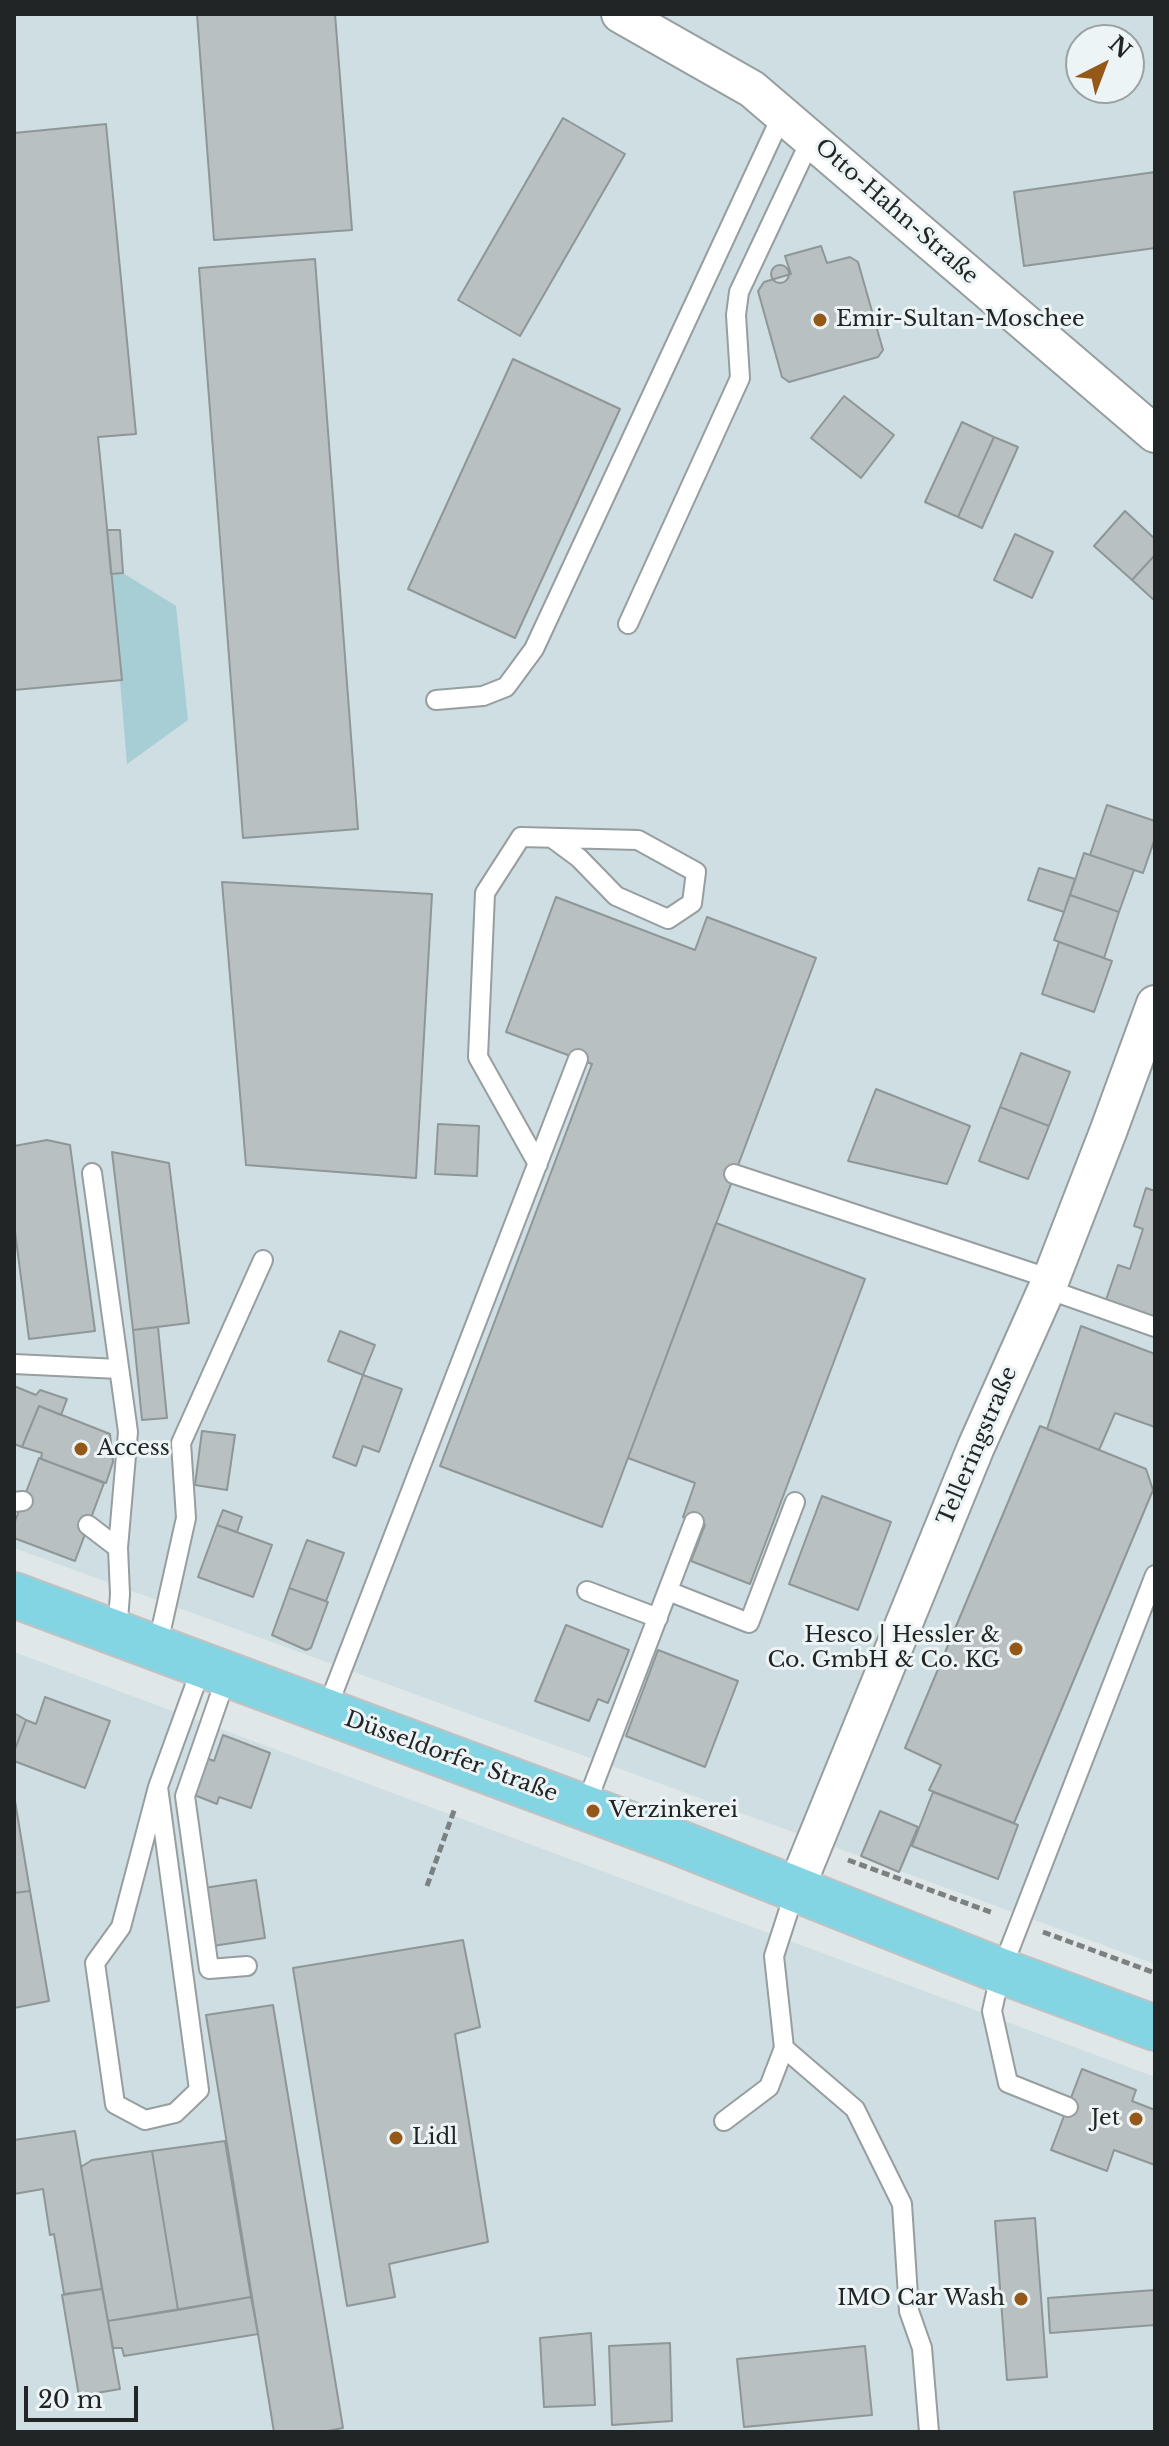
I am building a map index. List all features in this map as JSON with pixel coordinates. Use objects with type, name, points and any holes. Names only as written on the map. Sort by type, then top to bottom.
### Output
[{"type":"main road","name":"Düsseldorfer Straße","points":[[14,1595],[585,1807],[1001,1971],[1155,2028]]},
{"type":"street","name":"Otto-Hahn-Straße","points":[[620,14],[752,89],[1155,434]]},
{"type":"street","name":"Telleringstraße","points":[[796,1888],[976,1447],[1049,1284],[1155,1004]]},
{"type":"lane","points":[[436,700],[483,696],[506,687],[534,649],[782,115]]},
{"type":"lane","points":[[628,624],[740,378],[736,315],[739,292],[811,139]]},
{"type":"lane","points":[[538,1164],[478,1057],[485,893],[521,837],[638,840],[696,872],[692,903],[668,919],[616,896],[579,858],[552,838]]},
{"type":"lane","points":[[326,1711],[578,1059]]},
{"type":"lane","points":[[92,1173],[128,1432],[118,1548],[120,1594],[137,1640]]},
{"type":"lane","points":[[734,1174],[1049,1284],[1155,1327]]},
{"type":"lane","points":[[137,1640],[186,1518],[181,1443],[263,1260]]},
{"type":"lane","points":[[14,1364],[119,1369]]},
{"type":"lane","points":[[668,1591],[749,1623],[795,1502]]},
{"type":"lane","points":[[585,1807],[694,1522]]},
{"type":"lane","points":[[88,1525],[118,1548]]},
{"type":"lane","points":[[1068,2107],[1008,2083],[992,2011],[1001,1971],[1155,1575]]},
{"type":"lane","points":[[587,1591],[658,1618]]},
{"type":"lane","points":[[158,1787],[199,2090],[175,2113],[145,2120],[115,2104],[95,1963],[121,1927],[158,1787],[215,1670]]},
{"type":"lane","points":[[215,1670],[185,1796],[209,1969],[247,1966]]},
{"type":"lane","points":[[724,2121],[769,2087],[784,2048],[774,1956],[796,1888]]},
{"type":"lane","points":[[784,2048],[855,2109],[902,2204],[909,2311],[922,2348],[929,2432]]},
{"type":"path","points":[[427,1886],[455,1808]]},
{"type":"shaded area","points":[[14,14],[1155,14],[1155,1964],[14,1548]]},
{"type":"shaded area","points":[[123,573],[176,606],[188,720],[127,764],[111,574]]},
{"type":"shaded area","points":[[14,1652],[1155,2077],[1155,2432],[14,2432]]},
{"type":"building","points":[[197,14],[335,14],[352,230],[214,240]]},
{"type":"building","points":[[563,118],[625,154],[520,336],[458,300]]},
{"type":"building","points":[[106,124],[136,434],[98,437],[122,680],[14,690],[14,133]]},
{"type":"building","points":[[1155,172],[1155,248],[1024,266],[1014,192]]},
{"type":"building","name":"Emir-Sultan-Moschee","points":[[821,246],[827,263],[850,257],[858,262],[883,350],[878,357],[789,382],[782,377],[758,291],[764,282],[791,274],[785,256]]},
{"type":"building","points":[[315,259],[358,829],[243,838],[199,268]]},
{"type":"building","points":[[780,265],[789,274],[780,283],[771,274]]},
{"type":"building","points":[[513,359],[620,409],[515,638],[408,589]]},
{"type":"building","points":[[844,396],[894,435],[861,478],[811,438]]},
{"type":"building","points":[[962,422],[994,437],[958,517],[925,502]]},
{"type":"building","points":[[994,437],[1018,447],[982,528],[958,517]]},
{"type":"building","points":[[1125,511],[1155,539],[1155,555],[1132,580],[1094,546]]},
{"type":"building","points":[[107,530],[120,530],[123,573],[111,574]]},
{"type":"building","points":[[1015,534],[1053,552],[1032,598],[994,580]]},
{"type":"building","points":[[1155,555],[1155,601],[1132,580]]},
{"type":"building","points":[[1107,805],[1155,821],[1155,838],[1143,873],[1090,855]]},
{"type":"building","points":[[1084,853],[1134,870],[1119,912],[1070,895]]},
{"type":"building","points":[[1039,868],[1075,879],[1064,912],[1028,900]]},
{"type":"building","points":[[222,882],[432,894],[416,1178],[246,1165]]},
{"type":"building","points":[[1070,895],[1119,912],[1104,958],[1054,940]]},
{"type":"building","points":[[556,897],[695,950],[707,917],[816,958],[602,1527],[440,1466],[592,1064],[506,1032]]},
{"type":"building","points":[[1059,942],[1112,961],[1094,1012],[1042,994]]},
{"type":"building","points":[[1021,1053],[1070,1072],[1049,1126],[1000,1107]]},
{"type":"building","points":[[876,1089],[970,1126],[947,1184],[848,1161]]},
{"type":"building","points":[[1000,1107],[1049,1126],[1028,1179],[979,1161]]},
{"type":"building","points":[[438,1124],[479,1126],[477,1176],[435,1174]]},
{"type":"building","points":[[47,1140],[70,1145],[95,1331],[29,1339],[14,1224],[14,1146]]},
{"type":"building","points":[[112,1152],[169,1163],[189,1323],[133,1330]]},
{"type":"building","points":[[1146,1188],[1155,1191],[1155,1319],[1106,1300],[1118,1265],[1130,1269],[1143,1229],[1134,1226]]},
{"type":"building","points":[[716,1223],[865,1279],[750,1584],[691,1561],[705,1525],[683,1517],[695,1483],[628,1458]]},
{"type":"building","points":[[1081,1326],[1155,1354],[1155,1427],[1115,1413],[1099,1450],[1047,1429]]},
{"type":"building","points":[[158,1327],[167,1418],[142,1420],[133,1330]]},
{"type":"building","points":[[340,1331],[375,1345],[363,1375],[328,1361]]},
{"type":"building","points":[[363,1375],[402,1389],[379,1452],[363,1446],[356,1466],[333,1457]]},
{"type":"building","points":[[14,1386],[36,1395],[40,1390],[67,1399],[61,1415],[39,1406],[22,1447],[14,1444]]},
{"type":"building","points":[[39,1406],[110,1434],[113,1462],[106,1483],[41,1459],[42,1453],[22,1447]]},
{"type":"building","points":[[1040,1426],[1146,1469],[1153,1490],[1014,1823],[929,1790],[941,1765],[905,1748]]},
{"type":"building","points":[[202,1431],[235,1435],[227,1490],[195,1485]]},
{"type":"building","points":[[39,1458],[104,1483],[75,1561],[14,1538],[14,1524]]},
{"type":"building","points":[[822,1496],[891,1522],[858,1610],[789,1584]]},
{"type":"building","points":[[223,1510],[242,1517],[237,1532],[217,1525]]},
{"type":"building","points":[[217,1525],[272,1545],[253,1597],[198,1577]]},
{"type":"building","points":[[307,1540],[344,1553],[326,1601],[289,1588]]},
{"type":"building","points":[[289,1588],[328,1602],[311,1648],[306,1650],[272,1635]]},
{"type":"building","points":[[566,1625],[629,1650],[608,1703],[598,1699],[589,1721],[535,1701]]},
{"type":"building","points":[[658,1650],[738,1681],[705,1767],[626,1736]]},
{"type":"building","points":[[45,1697],[110,1721],[85,1788],[14,1761],[14,1752],[26,1720],[36,1724]]},
{"type":"building","points":[[14,1713],[26,1720],[14,1752]]},
{"type":"building","points":[[223,1735],[270,1753],[251,1808],[219,1797],[217,1804],[192,1794],[206,1758],[214,1761]]},
{"type":"building","points":[[933,1792],[1018,1825],[998,1879],[912,1846]]},
{"type":"building","points":[[14,1795],[30,1891],[14,1893]]},
{"type":"building","points":[[880,1811],[918,1827],[899,1872],[861,1856]]},
{"type":"building","points":[[256,1880],[265,1938],[213,1946],[204,1888]]},
{"type":"building","points":[[30,1891],[49,2001],[14,2008],[14,1893]]},
{"type":"building","name":"Lidl","points":[[463,1940],[480,2027],[455,2034],[488,2242],[389,2264],[395,2297],[347,2306],[293,1968]]},
{"type":"building","points":[[273,2005],[343,2428],[322,2432],[274,2432],[206,2015]]},
{"type":"building","points":[[1082,2069],[1136,2090],[1132,2101],[1155,2110],[1155,2165],[1114,2150],[1107,2171],[1051,2150]]},
{"type":"building","points":[[75,2131],[102,2289],[64,2294],[43,2189],[14,2194],[14,2140]]},
{"type":"building","points":[[225,2141],[251,2297],[178,2310],[152,2151]]},
{"type":"building","points":[[152,2151],[178,2310],[108,2321],[81,2167],[92,2160]]},
{"type":"building","name":"IMO Car Wash","points":[[1035,2218],[1047,2377],[1007,2380],[995,2221]]},
{"type":"building","points":[[102,2289],[120,2389],[79,2396],[62,2295]]},
{"type":"building","points":[[1155,2290],[1155,2325],[1050,2333],[1048,2298]]},
{"type":"building","points":[[251,2297],[258,2334],[124,2356],[122,2348],[113,2348],[108,2321]]},
{"type":"building","points":[[591,2333],[595,2405],[544,2407],[540,2338]]},
{"type":"building","points":[[670,2343],[672,2421],[612,2425],[609,2346]]},
{"type":"building","points":[[865,2346],[872,2415],[744,2427],[737,2359]]},
{"type":"place","name":"Emir-Sultan-Moschee","points":[[820,320]]},
{"type":"place","name":"Access","points":[[81,1449]]},
{"type":"place","name":"Hesco | Hessler & Co. GmbH & Co. KG","points":[[1016,1649]]},
{"type":"place","name":"Verzinkerei","points":[[593,1811]]},
{"type":"place","name":"Jet","points":[[1136,2119]]},
{"type":"place","name":"Lidl","points":[[396,2138]]},
{"type":"place","name":"IMO Car Wash","points":[[1021,2299]]}]
